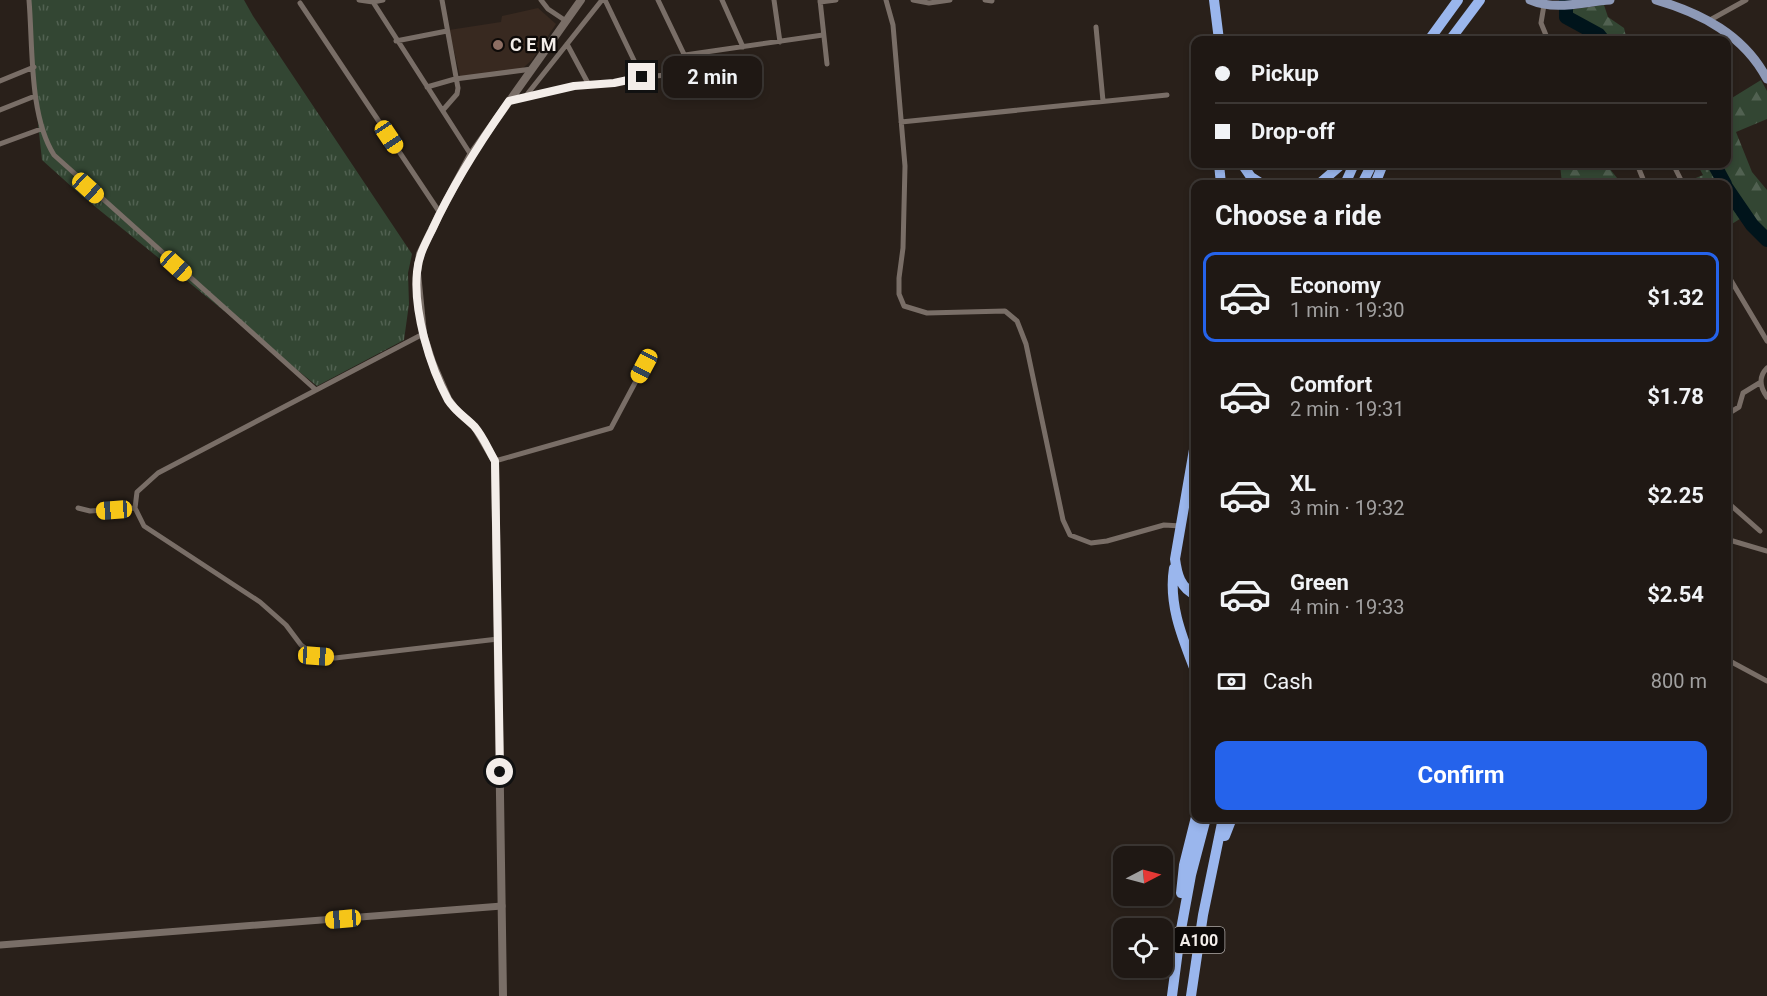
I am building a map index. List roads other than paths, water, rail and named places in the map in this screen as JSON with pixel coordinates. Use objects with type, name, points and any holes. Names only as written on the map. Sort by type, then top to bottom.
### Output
[{"type":"highway","points":[[1212,36],[1213,0]]},
{"type":"highway","points":[[1213,0],[1218,36]]},
{"type":"highway","points":[[1432,36],[1458,0]]},
{"type":"highway","points":[[1453,36],[1480,0]]},
{"type":"highway","points":[[1245,168],[1256,180]]},
{"type":"highway","points":[[1324,180],[1337,168]]},
{"type":"highway","points":[[1191,468],[1172,578],[1173,602],[1178,625],[1191,660]]},
{"type":"highway","points":[[1188,486],[1191,477]]},
{"type":"highway","points":[[1175,559],[1178,577],[1184,587],[1191,592]]},
{"type":"highway","points":[[1180,936],[1182,882],[1195,822]]},
{"type":"highway","name":"A100","points":[[1172,996],[1191,874],[1205,822]]},
{"type":"highway","name":"A100","points":[[1191,996],[1208,884],[1222,822]]},
{"type":"highway","points":[[1208,884],[1231,822]]},
{"type":"main road","points":[[503,996],[495,461],[475,427],[456,410],[448,399],[423,334],[417,273],[420,254],[471,155],[581,0]]},
{"type":"main road","points":[[1530,0],[1544,5],[1560,6],[1610,0]]},
{"type":"main road","points":[[1656,0],[1710,20],[1735,38],[1760,64],[1767,79]]},
{"type":"street","points":[[29,0],[35,96],[41,129],[54,155],[316,390]]},
{"type":"street","points":[[359,0],[373,2],[382,0]]},
{"type":"street","points":[[442,0],[458,88],[443,110]]},
{"type":"street","points":[[541,0],[548,9],[566,21]]},
{"type":"street","points":[[525,97],[603,0],[642,77]]},
{"type":"street","points":[[509,101],[574,86],[693,73],[658,0]]},
{"type":"street","points":[[722,0],[743,47]]},
{"type":"street","points":[[774,0],[780,42]]},
{"type":"street","points":[[826,64],[820,1],[836,0]]},
{"type":"street","points":[[886,0],[893,26],[905,166],[899,294],[904,306],[927,313],[1005,311],[1017,321],[1026,344],[1063,520],[1070,535],[1091,543],[1107,541],[1164,525],[1181,526]]},
{"type":"street","points":[[913,0],[929,3],[950,0]]},
{"type":"street","points":[[985,0],[992,1]]},
{"type":"street","points":[[1710,20],[1746,0]]},
{"type":"street","points":[[373,2],[471,155]]},
{"type":"street","points":[[300,3],[440,213]]},
{"type":"street","points":[[1544,5],[1541,23],[1546,36]]},
{"type":"street","points":[[1096,27],[1104,101]]},
{"type":"street","points":[[396,41],[447,31]]},
{"type":"street","points":[[685,55],[823,35]]},
{"type":"street","points":[[567,44],[589,85]]},
{"type":"street","points":[[0,81],[34,67]]},
{"type":"street","points":[[427,87],[455,79],[532,69]]},
{"type":"street","points":[[902,122],[1167,95]]},
{"type":"street","points":[[0,110],[35,96]]},
{"type":"street","points":[[0,144],[41,129]]},
{"type":"street","points":[[1731,280],[1767,341]]},
{"type":"street","points":[[423,334],[158,473],[137,492],[135,508],[144,526],[260,602],[286,625],[301,645],[316,656],[335,657],[498,639]]},
{"type":"street","points":[[495,461],[611,428],[644,366]]},
{"type":"street","points":[[1767,368],[1761,382],[1767,397]]},
{"type":"street","points":[[1731,412],[1739,407],[1743,393],[1761,382]]},
{"type":"street","points":[[1731,507],[1760,531]]},
{"type":"street","points":[[78,508],[90,511],[135,508]]},
{"type":"street","points":[[1731,540],[1767,551]]},
{"type":"street","points":[[1731,662],[1767,681]]},
{"type":"street","points":[[0,945],[502,906]]},
{"type":"waterway","points":[[1566,0],[1566,17],[1600,36]]},
{"type":"waterway","points":[[1716,168],[1723,180]]},
{"type":"waterway","points":[[1731,194],[1752,225],[1767,240]]},
{"type":"place","name":"C E M","points":[[498,45]]}]
